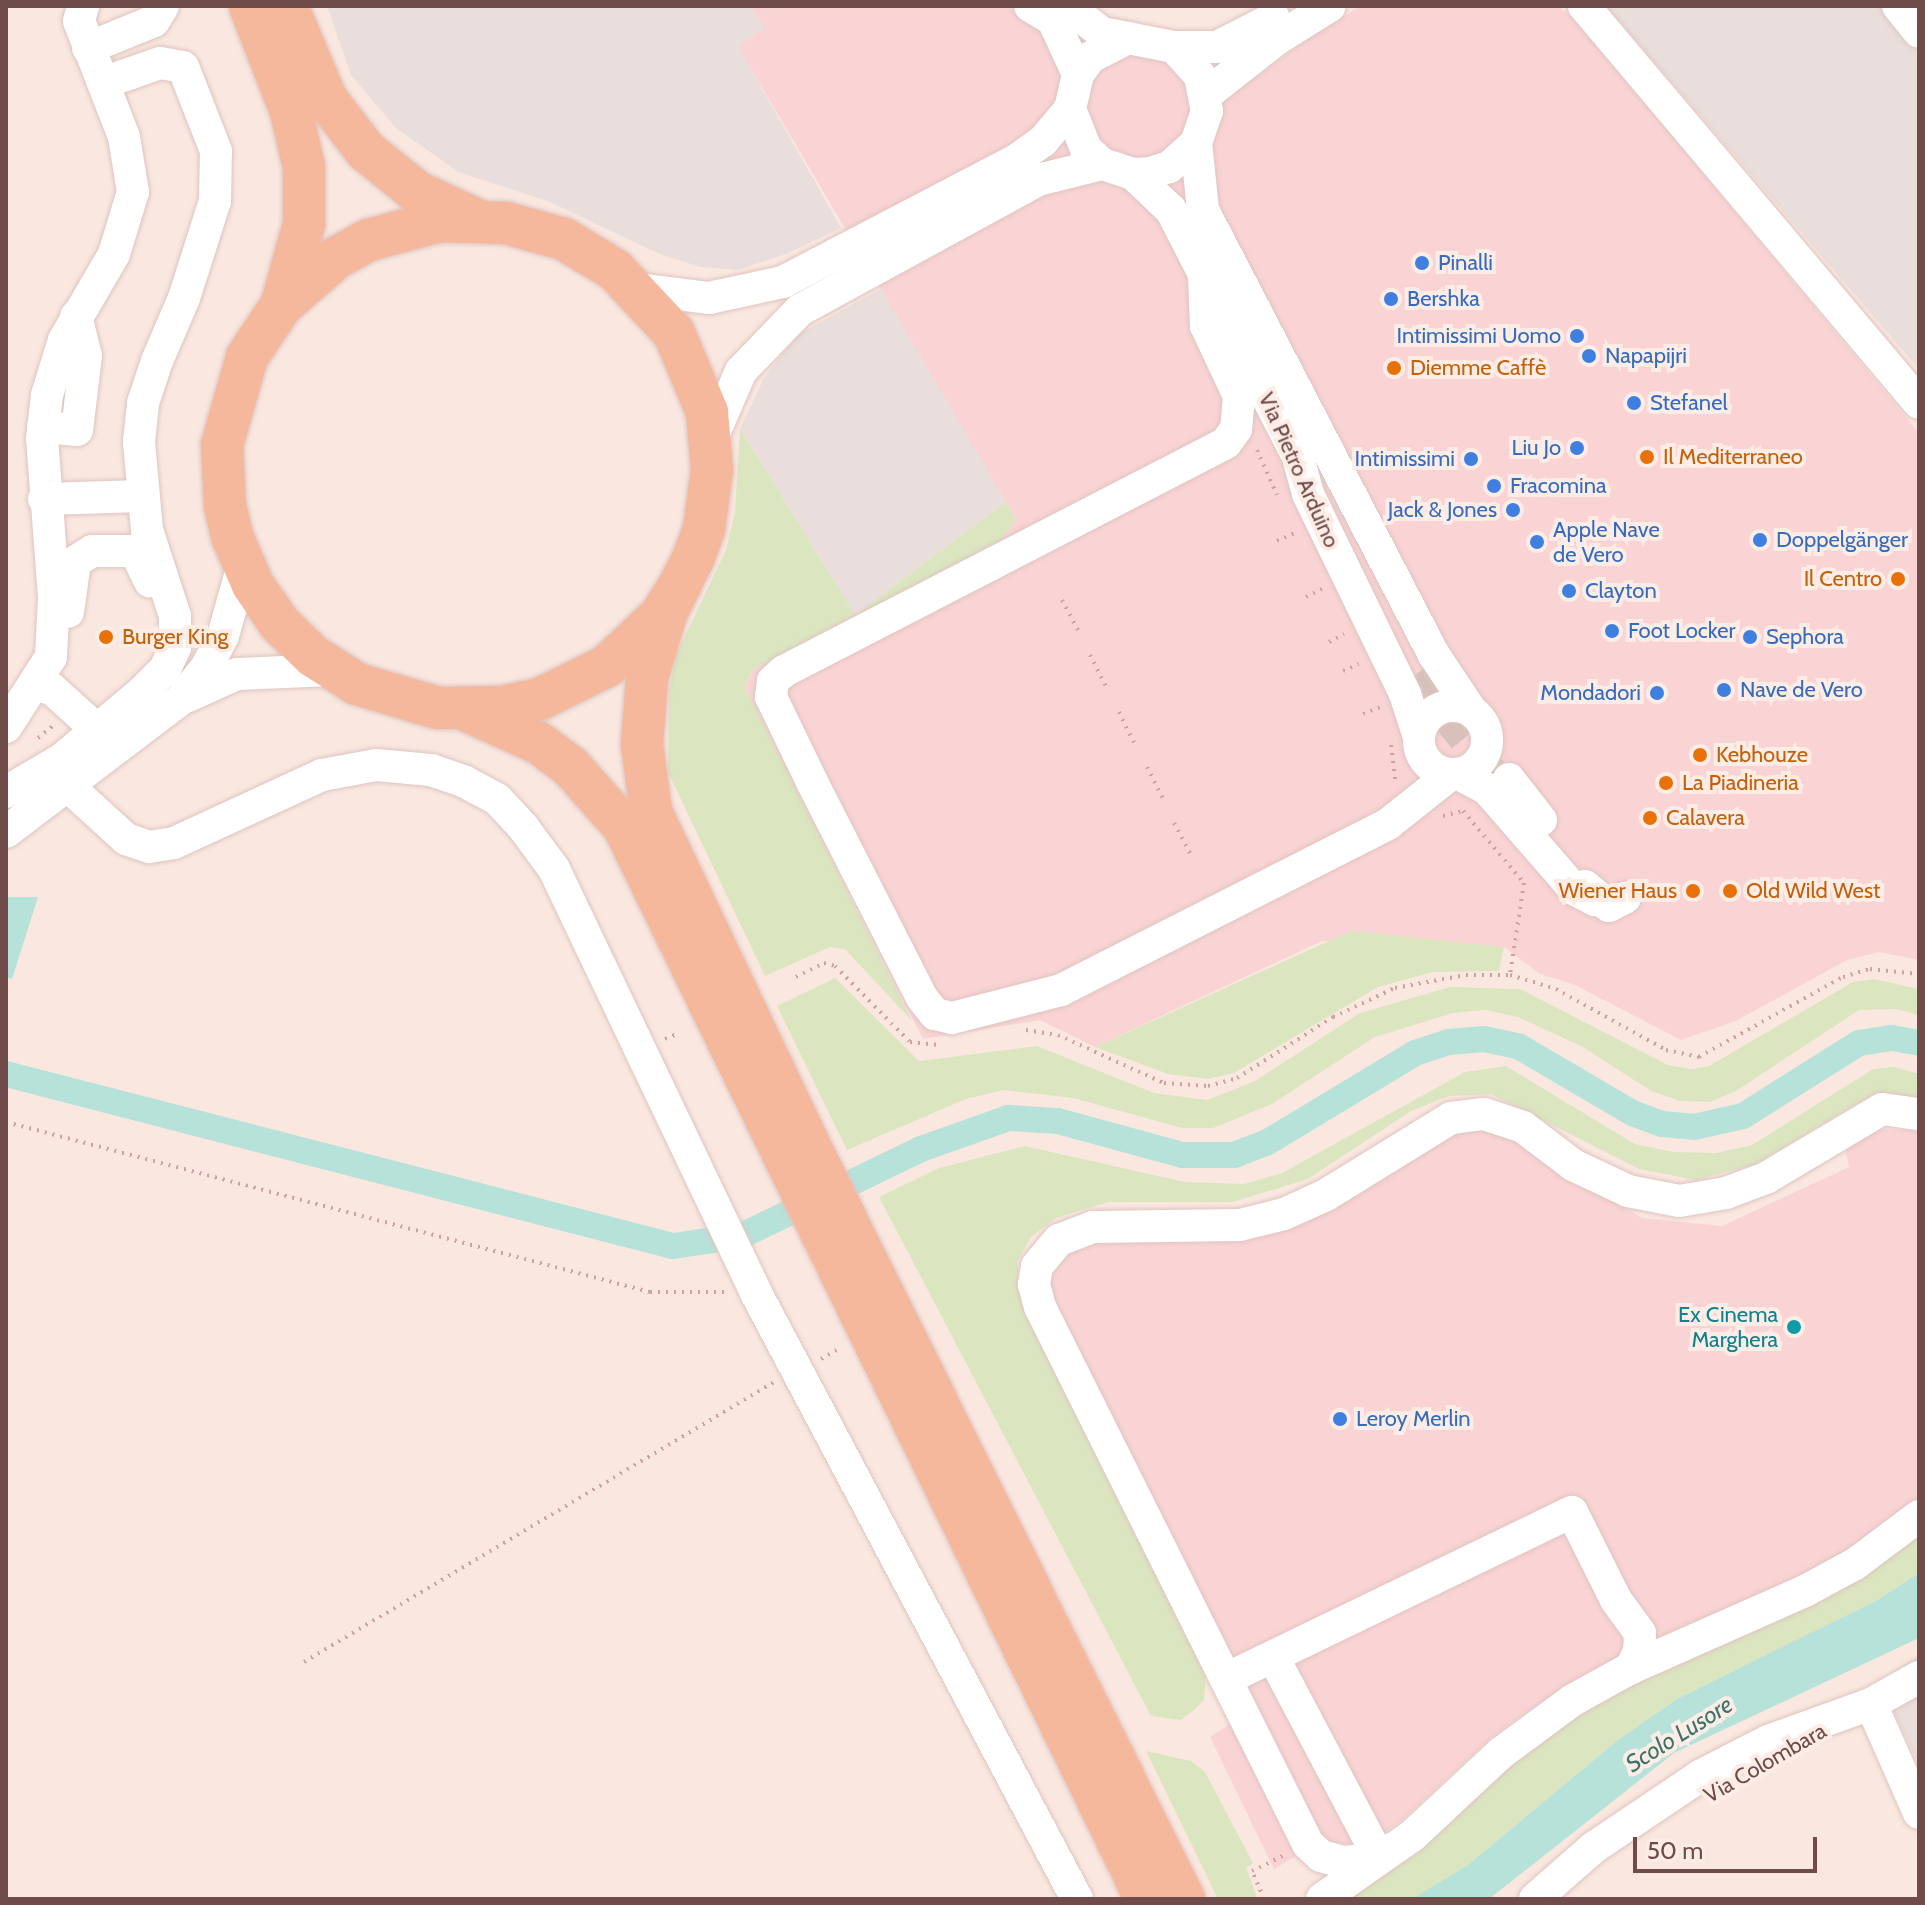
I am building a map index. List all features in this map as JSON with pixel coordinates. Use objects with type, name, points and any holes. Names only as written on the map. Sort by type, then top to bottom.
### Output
[{"type":"main road","points":[[250,6],[291,111],[304,167],[304,224],[281,306]]},
{"type":"main road","points":[[287,6],[326,99],[366,151],[417,192],[476,220],[564,239],[638,289],[688,358],[711,440],[710,500],[655,646],[644,700],[642,745],[651,812],[797,1155]]},
{"type":"main road","points":[[476,220],[439,221],[369,240],[336,258],[281,306],[247,357],[225,426],[225,506],[243,565],[280,624],[332,670],[410,703],[466,710],[540,699],[596,672],[635,642],[681,583]]},
{"type":"main road","points":[[466,710],[539,743],[571,767],[624,827],[1184,1899]]},
{"type":"main road","points":[[840,1241],[868,1334],[1146,1899]]},
{"type":"street","points":[[83,6],[79,21],[124,137],[133,192],[114,254],[76,316],[47,395],[43,427],[44,499],[54,597],[42,675],[52,689],[85,719],[91,728],[86,738]]},
{"type":"street","points":[[88,48],[154,21],[163,6]]},
{"type":"street","points":[[1067,6],[1102,33],[1174,47],[1228,44],[1294,6]]},
{"type":"street","points":[[1207,94],[1277,39],[1330,6]]},
{"type":"street","points":[[1898,6],[1919,32]]},
{"type":"street","points":[[1021,8],[1053,20],[1078,74]]},
{"type":"street","points":[[1584,10],[1919,403]]},
{"type":"street","points":[[638,289],[709,298],[783,282],[1018,159],[1043,141],[1070,109],[1078,74],[1100,51],[1128,38]]},
{"type":"street","points":[[1070,109],[1086,149],[1102,164],[1133,174],[1169,167],[1196,143],[1203,128],[1207,94],[1200,76],[1174,47]]},
{"type":"street","points":[[6,792],[51,767],[149,685],[175,648],[175,616],[152,556],[139,442],[143,403],[215,201],[216,151],[183,67],[160,63],[103,83]]},
{"type":"street","name":"Via Pietro Arduino","points":[[1196,143],[1203,210],[1311,452],[1308,494],[1403,668],[1463,776],[1476,799],[1601,898],[1609,895],[1596,888],[1463,776]]},
{"type":"street","points":[[711,440],[741,371],[800,310],[1038,180],[1102,164]]},
{"type":"street","name":"Via Pietro Arduino","points":[[1133,174],[1171,210],[1204,277],[1311,452],[1347,481],[1434,655],[1486,728],[1488,740],[1479,762],[1463,776]]},
{"type":"street","points":[[1204,277],[1206,326],[1239,396],[1236,429],[1226,443],[784,671],[773,681],[771,697],[935,1014],[952,1018],[1061,990],[1388,824],[1420,800],[1463,776],[1428,716],[1448,705],[1470,709]]},
{"type":"street","points":[[1311,452],[1334,486],[1403,668]]},
{"type":"street","points":[[44,499],[143,496]]},
{"type":"street","points":[[6,727],[64,648],[75,562],[105,549],[128,549],[141,558],[175,648]]},
{"type":"street","points":[[6,832],[180,700],[206,668],[223,636],[243,565]]},
{"type":"street","points":[[180,700],[237,674],[332,670]]},
{"type":"street","points":[[69,787],[126,839],[149,847],[174,843],[322,775],[358,767],[431,770],[497,799],[540,845],[754,1289],[1077,1899]]},
{"type":"street","points":[[1386,1852],[1343,1862],[1321,1856],[1308,1844],[1040,1307],[1034,1285],[1037,1266],[1059,1240],[1093,1227],[1240,1225],[1284,1214],[1326,1195],[1451,1118],[1484,1114],[1523,1127],[1573,1165],[1615,1185],[1679,1201],[1726,1193],[1766,1178],[1882,1109],[1919,1114]]},
{"type":"street","points":[[1226,1679],[1572,1512],[1616,1600],[1634,1619]]},
{"type":"street","points":[[1327,1893],[1386,1852],[1524,1734],[1631,1668],[1805,1591],[1855,1564],[1919,1516]]},
{"type":"street","points":[[1598,1523],[1626,1578],[1641,1642],[1631,1668]]},
{"type":"street","points":[[1280,1670],[1386,1852]]},
{"type":"street","name":"Via Colombara","points":[[1567,1899],[1650,1831],[1786,1756],[1860,1709],[1919,1677]]},
{"type":"street","points":[[1860,1709],[1919,1813]]},
{"type":"street","name":"Via Colombara","points":[[1535,1899],[1593,1848],[1700,1776],[1768,1741],[1860,1709]]},
{"type":"path","points":[[1277,541],[1296,532]]},
{"type":"path","points":[[1306,597],[1324,587]]},
{"type":"path","points":[[1062,600],[1079,632]]},
{"type":"path","points":[[1329,642],[1346,633]]},
{"type":"path","points":[[1090,655],[1106,686]]},
{"type":"path","points":[[1343,671],[1403,668]]},
{"type":"path","points":[[1363,714],[1382,706]]},
{"type":"path","points":[[1119,712],[1134,743]]},
{"type":"path","points":[[1147,767],[1163,799]]},
{"type":"path","points":[[1463,776],[1524,883],[1510,975]]},
{"type":"path","points":[[1174,823],[1191,855]]},
{"type":"path","points":[[796,977],[824,963],[835,966],[910,1042],[931,1047]]},
{"type":"path","points":[[1026,1030],[1058,1035],[1164,1083],[1198,1087],[1237,1078],[1333,1017],[1395,988],[1466,975],[1510,975],[1556,989],[1666,1050],[1699,1057],[1843,977],[1870,969],[1919,974]]},
{"type":"path","points":[[6,1122],[650,1292],[754,1289]]},
{"type":"path","points":[[304,1662],[742,1398],[868,1334]]},
{"type":"shaded area","points":[[327,6],[750,6],[765,28],[738,46],[841,228],[786,254],[738,270],[701,267],[662,255],[550,202],[458,172],[396,128],[351,75]]},
{"type":"shaded area","points":[[750,6],[1057,6],[1135,32],[1229,97],[1320,30],[1361,6],[1558,6],[1576,21],[1919,433],[1919,960],[1879,952],[1847,960],[1736,1021],[1681,1040],[1575,985],[1540,974],[1504,947],[1322,941],[1095,1047],[1040,1020],[923,1039],[745,688],[752,670],[999,542],[1016,519],[737,45],[765,28]]},
{"type":"shaded area","points":[[1606,6],[1919,6],[1919,369]]},
{"type":"shaded area","points":[[881,289],[1006,502],[855,615],[740,429],[764,378],[797,335]]},
{"type":"shaded area","points":[[1467,1125],[1502,1131],[1642,1218],[1722,1226],[1849,1167],[1845,1149],[1878,1129],[1919,1131],[1919,1499],[1886,1527],[1810,1572],[1631,1651],[1538,1704],[1492,1737],[1402,1820],[1363,1847],[1323,1840],[1274,1869],[1210,1737],[1253,1709],[1065,1329],[1050,1289],[1051,1277],[1069,1251],[1109,1239],[1230,1240]]},
{"type":"shaded area","points":[[1919,1655],[1919,1766],[1880,1681]]},
{"type":"green space","points":[[740,429],[855,615],[1006,502],[1016,519],[999,542],[928,578],[926,586],[752,670],[745,687],[912,1021],[845,949],[830,947],[765,976],[668,772],[669,689],[677,653],[726,550],[735,512]]},
{"type":"green space","points":[[1351,931],[1504,947],[1499,971],[1433,972],[1378,987],[1234,1073],[1208,1079],[1168,1074],[1095,1047]]},
{"type":"green space","points":[[835,978],[919,1061],[1037,1046],[1154,1093],[1207,1100],[1255,1081],[1360,1013],[1450,987],[1520,989],[1668,1065],[1692,1069],[1709,1066],[1853,982],[1874,979],[1919,989],[1919,1015],[1897,1009],[1859,1010],[1736,1091],[1710,1102],[1680,1101],[1651,1091],[1583,1047],[1518,1017],[1486,1010],[1453,1013],[1375,1037],[1272,1104],[1213,1128],[1182,1128],[1073,1098],[1003,1090],[966,1099],[847,1150],[777,1006]]},
{"type":"green space","points":[[1506,1066],[1635,1144],[1674,1152],[1716,1153],[1752,1145],[1873,1069],[1895,1067],[1919,1074],[1919,1102],[1883,1096],[1861,1101],[1756,1164],[1696,1180],[1639,1169],[1491,1094],[1449,1096],[1411,1111],[1308,1179],[1233,1202],[1108,1202],[1056,1218],[1031,1237],[1017,1262],[1023,1296],[1206,1672],[1204,1700],[1194,1710],[1181,1720],[1151,1716],[879,1197],[939,1168],[1025,1146],[1185,1182],[1244,1184],[1282,1173],[1465,1072]]},
{"type":"green space","points":[[1919,1532],[1919,1573],[1879,1599],[1677,1699],[1618,1740],[1468,1865],[1412,1899],[1340,1899],[1417,1854],[1515,1759],[1583,1710]]},
{"type":"green space","points":[[1146,1751],[1191,1761],[1205,1772],[1253,1863],[1246,1868],[1258,1899],[1218,1899]]},
{"type":"water","points":[[6,897],[38,897],[12,979],[6,977]]},
{"type":"water","name":"Scolo Lusore","points":[[1919,1573],[1919,1638],[1674,1753],[1489,1899],[1412,1899],[1468,1865],[1618,1740],[1677,1699],[1879,1599]]},
{"type":"waterway","points":[[6,1074],[673,1246],[741,1236],[921,1149],[1008,1118],[1058,1121],[1182,1155],[1234,1155],[1266,1143],[1415,1053],[1449,1042],[1484,1039],[1518,1046],[1632,1113],[1662,1124],[1694,1127],[1743,1116],[1859,1043],[1892,1038],[1919,1043]]},
{"type":"tunnel","points":[[1414,676],[1502,785]]},
{"type":"place","name":"Pinalli","points":[[1422,263]]},
{"type":"place","name":"Bershka","points":[[1391,299]]},
{"type":"place","name":"Intimissimi Uomo","points":[[1577,336]]},
{"type":"place","name":"Napapijri","points":[[1589,356]]},
{"type":"place","name":"Diemme Caffè","points":[[1394,368]]},
{"type":"place","name":"Stefanel","points":[[1634,403]]},
{"type":"place","name":"Liu Jo","points":[[1577,448]]},
{"type":"place","name":"Il Mediterraneo","points":[[1647,457]]},
{"type":"place","name":"Intimissimi","points":[[1471,459]]},
{"type":"place","name":"Fracomina","points":[[1494,486]]},
{"type":"place","name":"Jack & Jones","points":[[1513,510]]},
{"type":"place","name":"Doppelgänger","points":[[1760,540]]},
{"type":"place","name":"Apple Nave de Vero","points":[[1537,542]]},
{"type":"place","name":"Il Centro","points":[[1898,579]]},
{"type":"place","name":"Clayton","points":[[1569,591]]},
{"type":"place","name":"Foot Locker","points":[[1612,631]]},
{"type":"place","name":"Burger King","points":[[106,637]]},
{"type":"place","name":"Sephora","points":[[1750,637]]},
{"type":"place","name":"Nave de Vero","points":[[1724,690]]},
{"type":"place","name":"Mondadori","points":[[1657,693]]},
{"type":"place","name":"Kebhouze","points":[[1700,755]]},
{"type":"place","name":"La Piadineria","points":[[1666,783]]},
{"type":"place","name":"Calavera","points":[[1650,818]]},
{"type":"place","name":"Wiener Haus","points":[[1693,891]]},
{"type":"place","name":"Old Wild West","points":[[1730,891]]},
{"type":"place","name":"Ex Cinema Marghera","points":[[1794,1327]]},
{"type":"place","name":"Leroy Merlin","points":[[1340,1419]]}]
